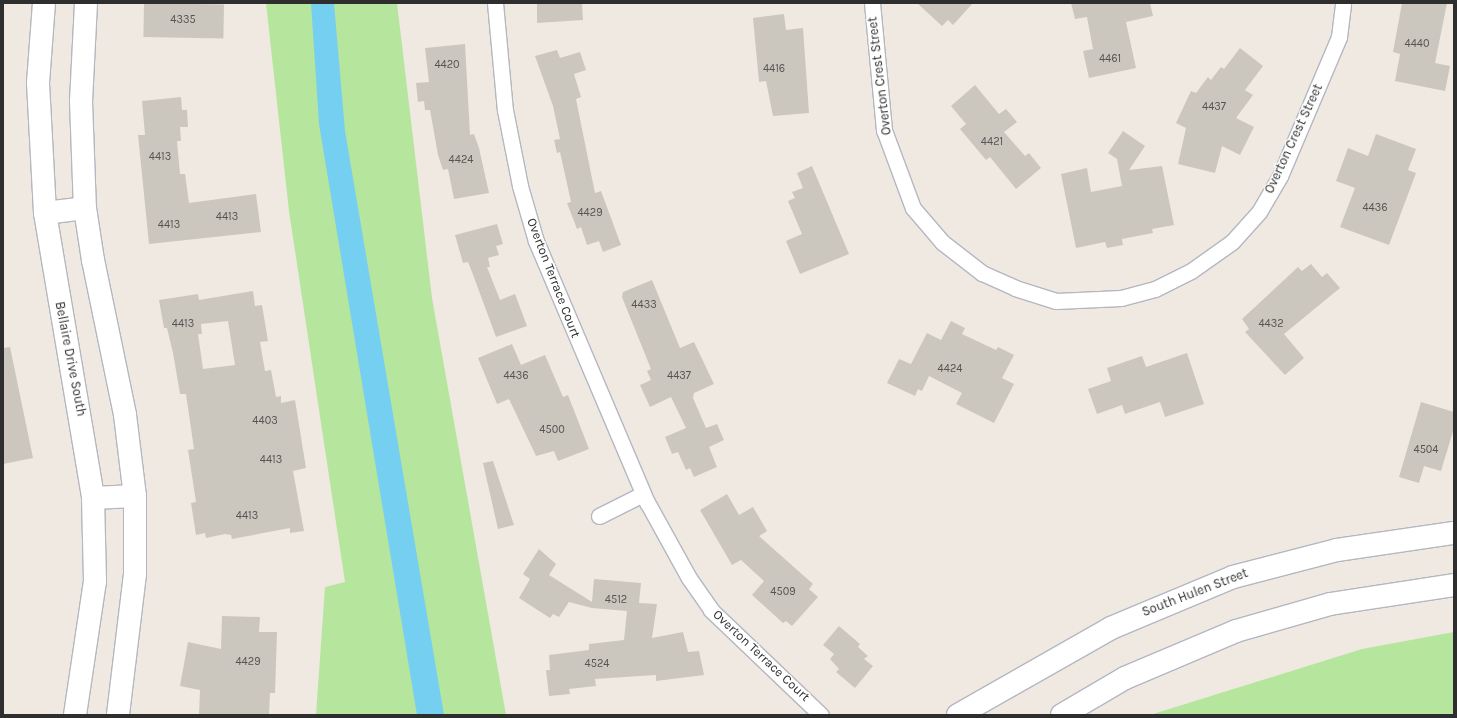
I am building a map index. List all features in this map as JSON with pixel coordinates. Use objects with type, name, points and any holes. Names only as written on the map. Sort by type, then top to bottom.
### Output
[{"type":"main road","name":"Bellaire Drive South","points":[[44,3],[38,83],[45,213],[93,498],[95,582],[75,715]]},
{"type":"main road","points":[[86,3],[81,101],[85,208],[93,260],[125,415],[134,496],[135,574],[118,715]]},
{"type":"main road","points":[[45,213],[85,208]]},
{"type":"main road","points":[[93,498],[134,496]]},
{"type":"main road","name":"South Hulen Street","points":[[958,715],[1111,628],[1233,577],[1337,550],[1454,533]]},
{"type":"main road","points":[[1062,715],[1125,678],[1236,631],[1330,604],[1454,585]]},
{"type":"street","name":"Overton Terrace Court","points":[[495,3],[505,110],[520,186],[536,241],[643,494],[663,535],[711,610],[821,715]]},
{"type":"street","name":"Overton Crest Street","points":[[872,3],[884,130],[913,208],[942,242],[982,273],[1015,288],[1056,301],[1121,298],[1155,289],[1191,271],[1232,242],[1259,212],[1280,176],[1339,37],[1343,3]]},
{"type":"street","points":[[599,516],[643,494]]},
{"type":"green space","points":[[266,3],[397,3],[432,298],[506,715],[316,715],[325,587],[345,582],[289,211]]},
{"type":"green space","points":[[1454,632],[1454,715],[1150,715],[1362,649]]},
{"type":"water","points":[[311,3],[334,3],[345,131],[444,715],[417,715],[319,124]]},
{"type":"building","points":[[144,3],[224,4],[223,38],[143,37]]},
{"type":"building","points":[[537,3],[582,3],[583,20],[537,23]]},
{"type":"building","points":[[917,3],[973,3],[953,25],[948,20],[942,26]]},
{"type":"building","points":[[1071,3],[1150,3],[1153,16],[1126,22],[1136,68],[1089,78],[1083,51],[1093,49],[1087,17],[1075,19]]},
{"type":"building","points":[[1402,3],[1447,3],[1435,63],[1450,66],[1445,91],[1395,81],[1400,54],[1393,52]]},
{"type":"building","points":[[784,14],[786,30],[803,28],[809,113],[773,116],[766,81],[759,82],[753,18]]},
{"type":"building","points":[[465,44],[470,135],[474,134],[479,148],[489,193],[454,199],[448,169],[443,170],[438,155],[430,110],[425,110],[424,101],[418,102],[416,83],[429,82],[425,48]]},
{"type":"building","points":[[1240,48],[1263,66],[1245,90],[1253,95],[1236,118],[1254,127],[1240,155],[1222,146],[1215,173],[1178,164],[1186,128],[1176,123],[1191,91],[1196,93],[1208,77],[1211,80],[1221,67],[1224,69]]},
{"type":"building","points":[[557,50],[560,58],[580,52],[586,70],[574,74],[581,97],[576,99],[595,193],[601,191],[621,245],[603,252],[599,241],[587,245],[581,227],[577,229],[567,203],[571,202],[560,152],[557,153],[554,140],[560,139],[553,106],[535,56]]},
{"type":"building","points":[[975,85],[999,114],[1006,109],[1017,122],[1004,132],[1025,156],[1029,153],[1041,168],[1016,189],[990,157],[986,160],[960,129],[966,124],[951,106]]},
{"type":"building","points":[[181,97],[182,110],[187,110],[188,127],[180,127],[181,141],[177,141],[180,174],[185,174],[189,203],[256,194],[261,232],[149,244],[138,135],[145,135],[142,101]]},
{"type":"building","points":[[1123,131],[1145,146],[1129,170],[1162,166],[1174,225],[1152,229],[1153,233],[1122,239],[1123,245],[1107,248],[1105,242],[1076,248],[1061,174],[1087,168],[1091,192],[1122,186],[1117,159],[1108,153]]},
{"type":"building","points":[[1376,134],[1416,149],[1408,170],[1416,173],[1389,245],[1340,227],[1355,188],[1336,181],[1348,148],[1368,156]]},
{"type":"building","points":[[812,166],[849,254],[800,274],[786,241],[802,234],[788,201],[795,198],[792,192],[803,188],[797,173]]},
{"type":"building","points":[[497,224],[503,244],[496,246],[499,255],[488,258],[490,267],[487,267],[500,300],[515,294],[527,326],[496,337],[468,262],[463,263],[455,235]]},
{"type":"building","points":[[1311,264],[1322,277],[1327,273],[1340,288],[1284,334],[1304,358],[1285,375],[1245,332],[1249,329],[1242,319],[1298,267],[1302,271]]},
{"type":"building","points":[[652,280],[680,348],[694,342],[714,384],[694,393],[693,398],[706,428],[717,424],[724,440],[709,447],[717,467],[694,477],[690,468],[686,470],[678,452],[672,454],[665,437],[686,428],[671,397],[650,407],[640,385],[651,380],[647,371],[651,369],[622,297],[623,292]]},
{"type":"building","points":[[253,291],[255,306],[262,305],[268,341],[260,342],[265,371],[271,370],[276,397],[281,396],[281,403],[295,400],[306,468],[293,471],[304,531],[290,533],[290,528],[232,539],[231,535],[225,534],[206,538],[205,533],[196,535],[191,503],[196,502],[188,450],[194,449],[186,394],[180,394],[173,353],[167,328],[164,328],[159,300],[198,294],[199,300]],"holes":[[[228,321],[235,365],[203,369],[198,334],[202,334],[201,324]]]},
{"type":"building","points":[[951,321],[965,328],[962,334],[996,350],[998,347],[1014,355],[1002,378],[1014,384],[994,423],[956,404],[962,393],[929,376],[922,391],[918,389],[915,396],[887,383],[899,359],[911,364],[927,333],[941,340]]},
{"type":"building","points":[[512,344],[521,365],[545,355],[563,397],[568,395],[589,449],[558,461],[554,451],[536,456],[509,399],[497,404],[478,358]]},
{"type":"building","points":[[10,347],[33,458],[3,464],[3,348]]},
{"type":"building","points":[[1187,353],[1204,404],[1165,417],[1160,402],[1125,414],[1122,405],[1097,414],[1088,389],[1111,381],[1107,368],[1142,356],[1146,367]]},
{"type":"building","points":[[1421,402],[1454,412],[1454,428],[1441,471],[1424,466],[1419,483],[1399,477]]},
{"type":"building","points":[[493,461],[514,525],[498,529],[483,463]]},
{"type":"building","points":[[727,494],[739,515],[753,507],[767,531],[759,536],[813,584],[809,589],[818,597],[792,626],[786,621],[783,623],[752,595],[764,581],[741,560],[732,565],[700,510]]},
{"type":"building","points":[[539,549],[556,564],[549,575],[592,602],[594,579],[641,583],[639,603],[657,604],[652,638],[683,632],[688,652],[699,651],[704,675],[656,681],[656,675],[595,679],[596,686],[569,689],[570,694],[549,696],[546,670],[550,670],[549,655],[589,650],[589,644],[624,640],[627,611],[592,608],[569,602],[559,617],[553,614],[550,618],[519,598],[530,579],[523,574]]},
{"type":"building","points":[[222,616],[260,617],[259,632],[277,632],[275,693],[270,693],[269,715],[199,715],[200,690],[180,686],[188,642],[221,649]]},
{"type":"building","points":[[839,626],[860,644],[858,647],[868,656],[864,659],[873,666],[855,688],[836,672],[839,669],[830,659],[834,654],[823,645]]}]
